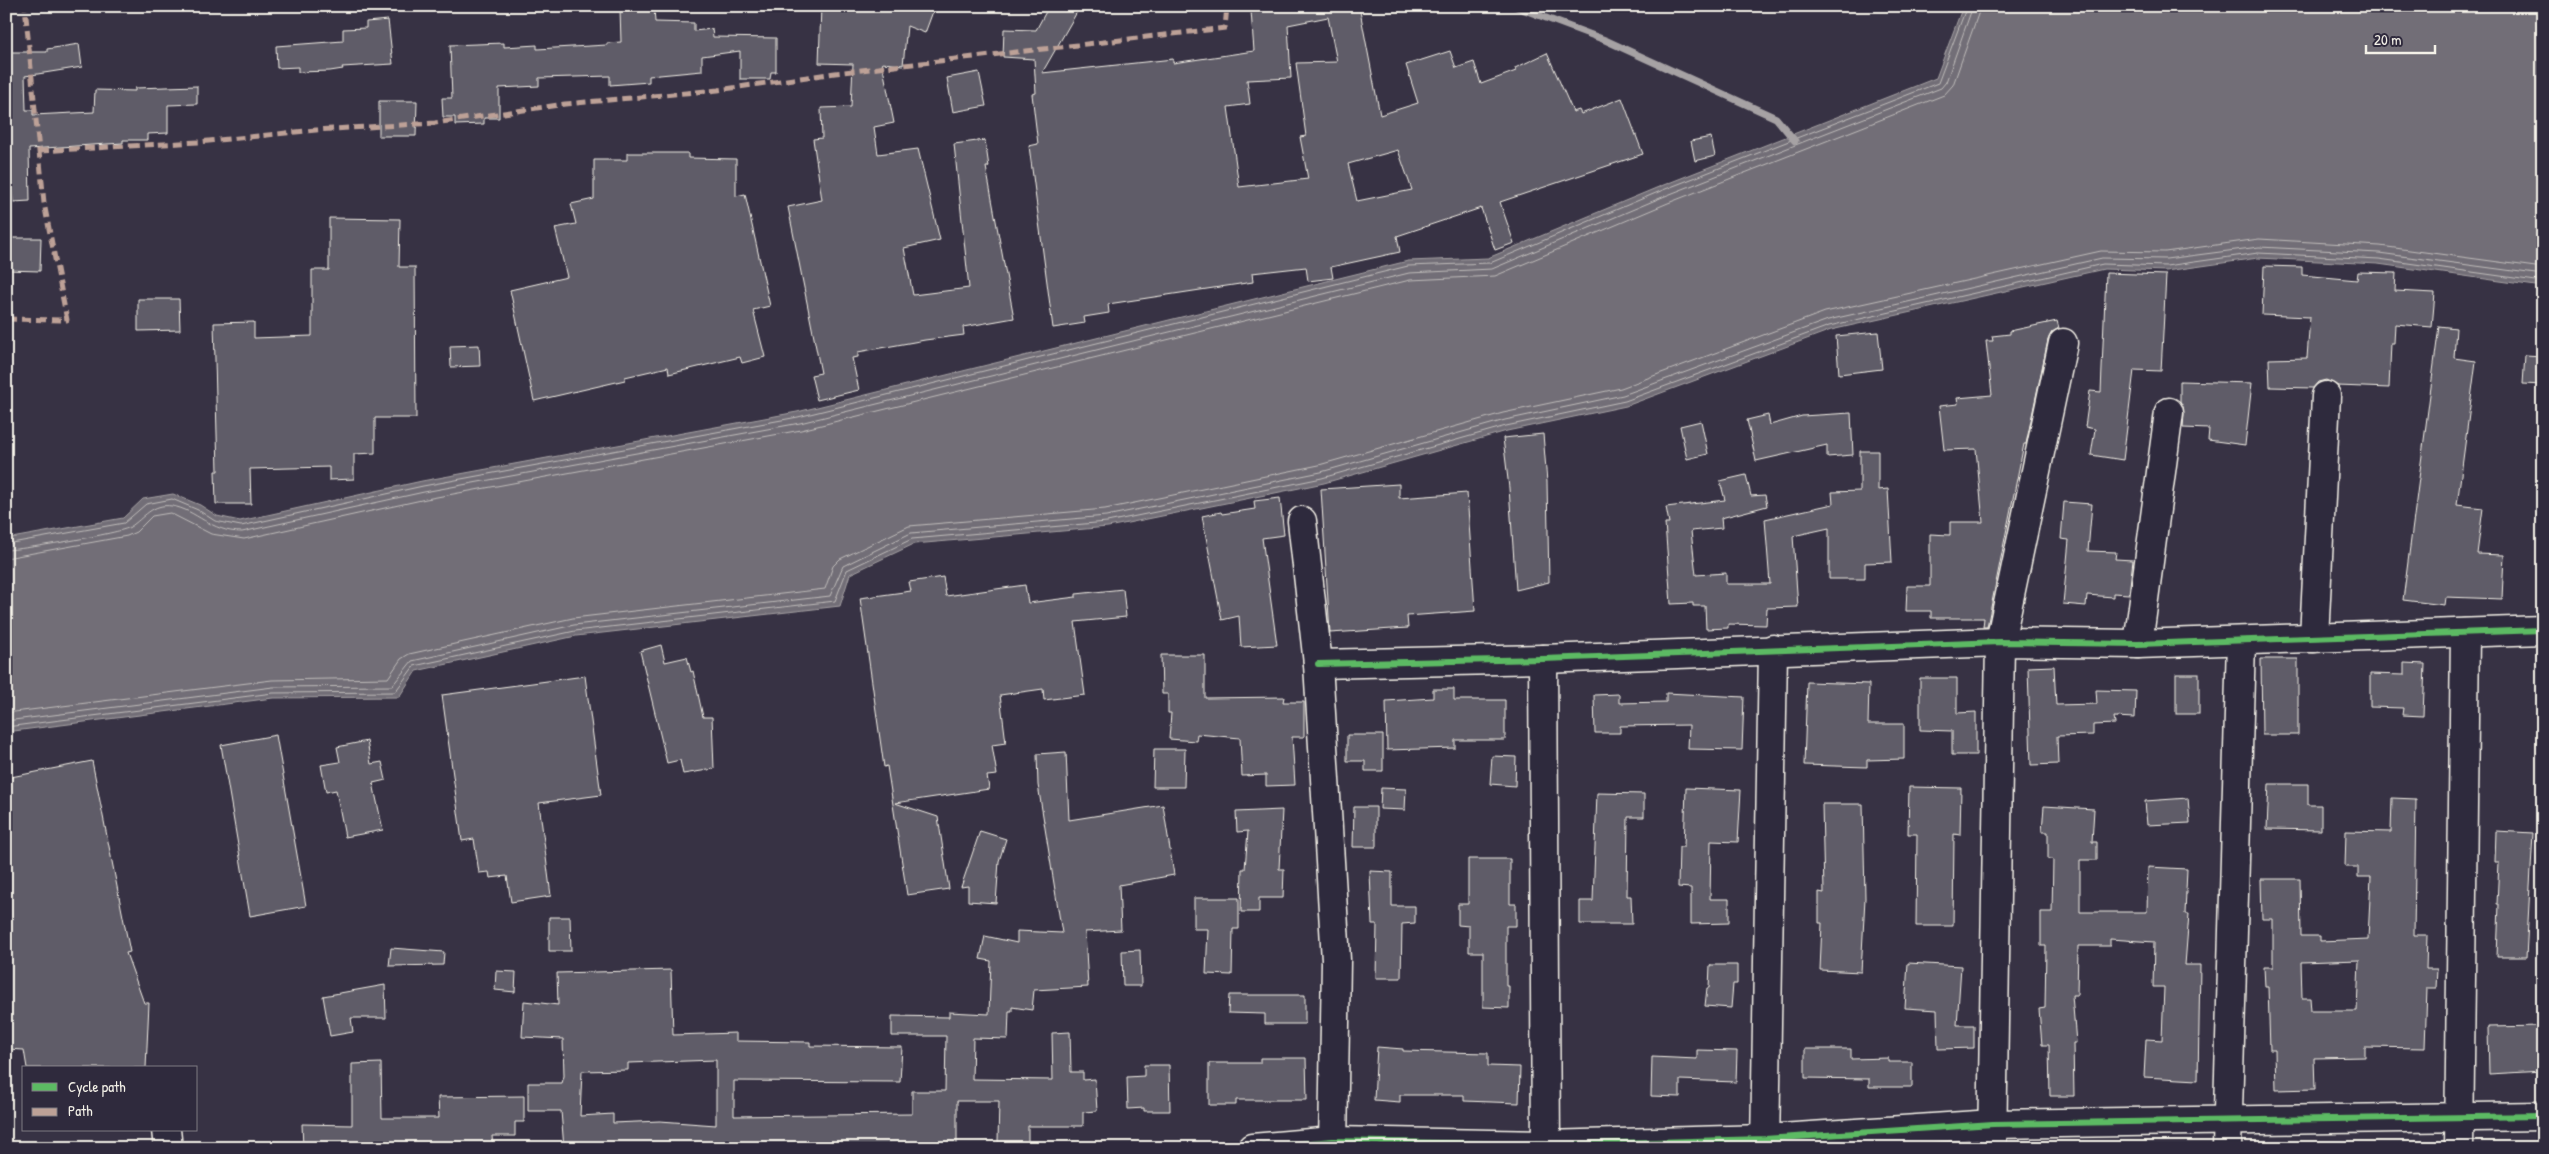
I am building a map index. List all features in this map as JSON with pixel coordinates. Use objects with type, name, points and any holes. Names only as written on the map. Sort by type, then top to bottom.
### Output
[{"type":"street","points":[[1992,1136],[2000,642],[2064,343]]},
{"type":"street","points":[[2314,638],[2326,396]]},
{"type":"street","points":[[2138,644],[2169,412]]},
{"type":"street","points":[[1302,521],[1318,664],[1336,960],[1333,1144]]},
{"type":"street","points":[[1318,664],[1543,659],[2000,642],[2138,644],[2543,630]]},
{"type":"street","points":[[2459,1148],[2465,633]]},
{"type":"street","points":[[2227,1148],[2241,641]]},
{"type":"street","points":[[1765,1143],[1773,649]]},
{"type":"street","points":[[1543,659],[1546,1146]]},
{"type":"street","points":[[1252,1148],[1333,1144],[1546,1146],[1765,1143],[1992,1136],[2227,1120],[2543,1116]]},
{"type":"street","points":[[166,1132],[168,1148]]},
{"type":"water","points":[[1963,6],[2543,6],[2543,287],[2378,264],[2258,258],[2166,271],[2104,269],[1831,330],[1626,406],[1507,431],[1324,483],[1108,527],[914,544],[850,574],[840,606],[576,636],[416,671],[399,697],[273,698],[6,732],[6,539],[123,518],[143,499],[173,494],[200,505],[217,516],[240,521],[422,481],[797,412],[1408,261],[1488,258],[1661,186],[1936,78]]},
{"type":"building","points":[[821,6],[935,6],[925,33],[907,26],[903,65],[882,63],[894,123],[874,127],[878,154],[918,149],[940,240],[904,248],[913,295],[969,288],[954,144],[985,140],[989,167],[986,167],[1014,318],[963,327],[964,335],[858,352],[858,357],[852,358],[859,390],[817,400],[811,375],[821,373],[788,207],[822,200],[813,139],[822,138],[821,108],[851,107],[853,64],[819,63]]},
{"type":"building","points":[[1049,6],[1068,6],[1077,12],[1042,73],[1173,59],[1173,63],[1254,51],[1251,11],[1264,10],[1263,6],[1359,6],[1380,115],[1418,103],[1406,65],[1450,51],[1456,68],[1474,62],[1481,84],[1516,71],[1515,68],[1547,53],[1573,112],[1579,110],[1581,114],[1622,98],[1643,154],[1500,202],[1514,243],[1495,250],[1481,208],[1397,236],[1400,252],[1331,267],[1333,278],[1308,281],[1306,267],[1252,273],[1253,282],[1108,304],[1109,313],[1084,317],[1085,323],[1053,328],[1029,146],[1038,144],[1032,94],[1036,93],[1034,59],[1003,57],[1004,29],[1036,30]],"holes":[[[1328,17],[1337,62],[1296,63],[1306,136],[1300,137],[1308,179],[1239,187],[1228,107],[1250,104],[1247,80],[1291,78],[1288,25]],[[1398,150],[1412,190],[1357,201],[1348,164]]]},
{"type":"building","points":[[654,8],[655,22],[694,23],[694,31],[712,29],[713,37],[776,38],[776,72],[771,72],[770,79],[740,79],[740,51],[702,56],[702,71],[649,76],[649,82],[610,85],[610,76],[539,78],[539,86],[499,88],[499,118],[484,118],[484,124],[455,125],[455,117],[443,117],[442,98],[452,98],[450,45],[504,43],[504,47],[537,45],[537,49],[607,45],[607,43],[621,42],[620,9]]},
{"type":"building","points":[[388,20],[393,64],[342,67],[343,69],[330,71],[298,72],[298,67],[277,68],[276,46],[343,41],[343,29],[366,28],[366,22]]},
{"type":"building","points":[[79,44],[82,67],[25,76],[26,110],[33,110],[33,115],[94,112],[95,90],[135,91],[135,88],[197,86],[197,104],[168,105],[168,133],[147,134],[147,140],[123,140],[123,143],[29,149],[30,201],[13,202],[11,173],[6,173],[6,52],[47,52],[47,49]]},
{"type":"building","points":[[979,72],[986,106],[953,112],[947,78]]},
{"type":"building","points":[[379,101],[417,101],[416,136],[379,136]]},
{"type":"building","points":[[1711,137],[1715,156],[1695,161],[1691,141]]},
{"type":"building","points":[[627,153],[688,153],[688,158],[736,159],[736,196],[745,194],[770,306],[753,310],[765,357],[742,363],[740,357],[669,374],[668,367],[625,377],[625,380],[534,401],[510,290],[567,277],[555,228],[576,224],[571,204],[594,199],[594,160],[627,160]]},
{"type":"building","points":[[329,218],[400,219],[399,267],[415,267],[416,418],[375,418],[375,453],[354,454],[354,479],[329,480],[329,467],[250,469],[251,504],[216,504],[215,471],[218,471],[214,323],[254,322],[254,338],[312,336],[312,270],[329,270]]},
{"type":"building","points":[[6,238],[41,238],[40,271],[6,270]]},
{"type":"building","points":[[2264,266],[2302,267],[2302,275],[2357,280],[2358,272],[2396,273],[2395,291],[2435,293],[2432,327],[2395,324],[2394,343],[2391,343],[2389,388],[2338,386],[2326,380],[2318,382],[2313,388],[2270,387],[2269,359],[2307,358],[2310,317],[2262,315]]},
{"type":"building","points":[[2106,273],[2166,275],[2161,371],[2134,370],[2123,460],[2091,455],[2095,429],[2085,427],[2090,391],[2101,392]]},
{"type":"building","points":[[138,299],[179,299],[180,330],[138,331]]},
{"type":"building","points":[[2057,321],[2059,328],[2052,332],[2048,340],[2026,444],[2024,444],[1987,627],[1983,627],[1984,618],[1931,618],[1931,611],[1906,611],[1907,586],[1930,586],[1930,534],[1950,535],[1950,522],[1983,522],[1976,449],[1944,450],[1939,406],[1958,404],[1957,398],[1992,395],[1986,341],[1993,341],[1992,336],[2010,334],[2010,331]]},
{"type":"building","points":[[2439,326],[2456,328],[2454,358],[2476,361],[2457,505],[2483,508],[2477,554],[2504,555],[2502,599],[2445,597],[2444,605],[2403,600]]},
{"type":"building","points":[[1878,332],[1882,369],[1839,374],[1836,336]]},
{"type":"building","points":[[479,345],[480,366],[451,367],[450,346]]},
{"type":"building","points":[[2525,355],[2543,356],[2543,385],[2523,384]]},
{"type":"building","points":[[2180,381],[2252,383],[2245,445],[2208,440],[2209,429],[2183,428],[2184,414],[2180,401]]},
{"type":"building","points":[[1851,413],[1853,455],[1827,457],[1827,445],[1756,461],[1747,420],[1768,415],[1770,425],[1802,416]]},
{"type":"building","points":[[1701,421],[1708,454],[1687,459],[1680,426]]},
{"type":"building","points":[[1543,434],[1547,482],[1549,582],[1516,590],[1509,488],[1503,438]]},
{"type":"building","points":[[1860,451],[1878,451],[1878,490],[1888,489],[1892,562],[1865,563],[1865,579],[1829,579],[1829,528],[1793,536],[1798,607],[1767,608],[1766,625],[1728,624],[1728,628],[1706,629],[1705,606],[1693,606],[1693,603],[1671,604],[1665,523],[1669,523],[1666,507],[1725,500],[1720,481],[1746,475],[1751,496],[1765,495],[1767,506],[1721,518],[1722,528],[1691,531],[1696,575],[1726,573],[1726,584],[1770,584],[1765,519],[1833,504],[1832,492],[1860,491]]},
{"type":"building","points":[[1399,484],[1399,498],[1467,493],[1475,611],[1407,616],[1408,628],[1330,633],[1321,489]]},
{"type":"building","points":[[1280,498],[1284,535],[1262,538],[1277,645],[1241,647],[1239,616],[1222,620],[1202,516],[1255,509],[1254,501]]},
{"type":"building","points":[[2064,502],[2092,504],[2088,551],[2116,552],[2115,559],[2133,560],[2129,594],[2113,593],[2113,597],[2087,595],[2086,606],[2063,604],[2069,540],[2061,539]]},
{"type":"building","points":[[943,577],[946,596],[1025,585],[1028,603],[1076,597],[1076,594],[1123,589],[1126,617],[1075,622],[1085,695],[1044,700],[1043,689],[1000,695],[1006,743],[992,745],[997,775],[987,776],[989,789],[895,803],[938,817],[949,889],[907,895],[887,766],[884,767],[860,598],[911,591],[909,582]]},
{"type":"building","points":[[661,645],[665,662],[687,657],[691,672],[693,671],[703,717],[712,717],[714,769],[683,774],[680,760],[667,763],[640,651]]},
{"type":"building","points":[[1161,655],[1205,655],[1205,698],[1284,697],[1283,702],[1304,702],[1304,737],[1292,737],[1295,785],[1266,786],[1266,775],[1242,776],[1240,738],[1197,734],[1196,741],[1169,739],[1171,713],[1168,713],[1168,694],[1162,694]]},
{"type":"building","points":[[2261,659],[2298,659],[2298,735],[2262,735]]},
{"type":"building","points":[[2404,663],[2425,664],[2423,716],[2402,715],[2403,708],[2370,707],[2370,674],[2404,675]]},
{"type":"building","points":[[2054,666],[2056,705],[2097,704],[2096,690],[2136,691],[2135,718],[2114,717],[2115,724],[2093,725],[2093,735],[2057,736],[2058,764],[2031,765],[2028,667]]},
{"type":"building","points":[[2176,674],[2199,674],[2199,714],[2176,714]]},
{"type":"building","points":[[585,676],[601,795],[539,803],[551,896],[511,902],[507,876],[490,878],[489,872],[479,873],[474,839],[462,841],[442,695]]},
{"type":"building","points":[[1920,678],[1957,678],[1957,713],[1976,712],[1976,755],[1952,755],[1952,731],[1920,730]]},
{"type":"building","points":[[1807,682],[1869,684],[1868,724],[1904,724],[1904,759],[1867,760],[1867,767],[1804,765]]},
{"type":"building","points":[[1433,689],[1454,689],[1454,700],[1505,700],[1505,740],[1455,740],[1455,748],[1387,750],[1386,701],[1433,698]]},
{"type":"building","points":[[1666,693],[1744,697],[1742,750],[1688,749],[1689,725],[1620,726],[1620,733],[1595,733],[1594,695],[1619,694],[1619,703],[1666,702]]},
{"type":"building","points":[[276,735],[306,906],[250,916],[221,745]]},
{"type":"building","points":[[1347,735],[1383,735],[1383,771],[1365,771],[1365,761],[1347,761]]},
{"type":"building","points":[[367,741],[371,764],[382,762],[386,780],[373,783],[383,830],[345,837],[336,790],[326,792],[321,765],[340,762],[337,747]]},
{"type":"building","points":[[1154,749],[1185,749],[1184,787],[1153,787]]},
{"type":"building","points":[[1066,752],[1069,820],[1163,805],[1174,875],[1119,885],[1121,930],[1085,932],[1088,987],[1034,990],[1032,1010],[1012,1007],[1012,1011],[1009,1011],[1008,1039],[973,1038],[972,1079],[1053,1080],[1052,1033],[1070,1032],[1071,1072],[1083,1072],[1083,1080],[1095,1079],[1097,1111],[1083,1112],[1083,1126],[1028,1126],[1028,1143],[998,1142],[999,1101],[957,1101],[957,1146],[564,1148],[561,1111],[528,1111],[528,1083],[562,1083],[564,1076],[563,1039],[522,1037],[524,1001],[558,1005],[557,973],[671,970],[673,1035],[736,1033],[736,1041],[810,1042],[810,1046],[902,1047],[900,1082],[734,1081],[734,1116],[912,1114],[912,1091],[945,1091],[946,1036],[892,1036],[892,1016],[949,1017],[949,1012],[989,1014],[991,961],[980,959],[985,936],[1017,943],[1017,931],[1062,933],[1038,785],[1037,754]],"holes":[[[716,1060],[716,1125],[660,1121],[613,1123],[613,1114],[580,1116],[582,1071],[628,1070],[628,1063]]]},
{"type":"building","points":[[1492,756],[1516,757],[1515,786],[1490,784]]},
{"type":"building","points":[[92,761],[130,952],[126,953],[144,1003],[149,1003],[146,1066],[27,1066],[24,1050],[6,1049],[6,778]]},
{"type":"building","points":[[2269,784],[2308,784],[2308,805],[2321,805],[2321,830],[2267,829]]},
{"type":"building","points":[[1909,787],[1961,788],[1960,835],[1954,834],[1953,926],[1916,926],[1917,834],[1908,834]]},
{"type":"building","points":[[1381,788],[1406,789],[1405,810],[1380,809]]},
{"type":"building","points":[[1686,788],[1741,790],[1738,842],[1711,841],[1710,899],[1729,899],[1729,923],[1691,924],[1691,888],[1678,887],[1679,847],[1684,847]]},
{"type":"building","points":[[1597,793],[1644,794],[1644,817],[1628,817],[1627,896],[1631,896],[1632,924],[1580,924],[1580,901],[1593,901]]},
{"type":"building","points":[[2188,798],[2190,823],[2147,825],[2145,801]]},
{"type":"building","points":[[2392,798],[2416,799],[2414,935],[2427,935],[2426,969],[2437,969],[2436,988],[2427,988],[2425,1048],[2365,1047],[2365,1057],[2314,1058],[2315,1089],[2276,1090],[2275,1050],[2270,1050],[2268,987],[2265,987],[2264,967],[2273,967],[2273,919],[2262,919],[2261,879],[2300,879],[2301,936],[2320,936],[2320,941],[2368,939],[2371,877],[2358,877],[2358,867],[2345,867],[2346,831],[2391,832]],"holes":[[[2359,960],[2357,1011],[2311,1011],[2310,998],[2302,998],[2301,962]]]},
{"type":"building","points":[[1822,804],[1863,804],[1865,898],[1861,972],[1820,970],[1822,923],[1819,923],[1819,892],[1824,893]]},
{"type":"building","points":[[2044,806],[2094,809],[2092,842],[2097,842],[2097,860],[2080,860],[2080,912],[2147,912],[2148,867],[2187,869],[2185,914],[2189,914],[2185,965],[2200,965],[2198,1080],[2144,1077],[2146,1039],[2162,1040],[2164,987],[2153,987],[2154,942],[2110,939],[2110,946],[2078,946],[2077,995],[2072,995],[2076,1043],[2073,1043],[2074,1096],[2050,1096],[2049,1045],[2042,1045],[2039,1009],[2045,1008],[2046,946],[2041,946],[2041,912],[2052,912],[2053,859],[2048,859],[2048,832],[2042,832]]},
{"type":"building","points":[[1354,807],[1376,807],[1376,847],[1353,847]]},
{"type":"building","points":[[1282,810],[1279,869],[1284,869],[1283,898],[1259,898],[1259,912],[1241,912],[1242,869],[1245,869],[1248,831],[1237,832],[1236,812]]},
{"type":"building","points":[[980,831],[1006,839],[999,861],[996,903],[968,901],[968,886],[961,887]]},
{"type":"building","points":[[2496,831],[2533,833],[2526,957],[2497,957],[2499,862],[2495,862]]},
{"type":"building","points":[[1468,859],[1510,859],[1510,904],[1516,904],[1516,926],[1506,926],[1506,986],[1509,986],[1509,1008],[1483,1007],[1483,952],[1469,952],[1469,926],[1458,925],[1458,904],[1468,904]]},
{"type":"building","points":[[1370,871],[1392,872],[1392,906],[1415,906],[1415,923],[1402,924],[1401,978],[1376,978],[1377,924],[1372,924]]},
{"type":"building","points":[[1194,898],[1239,898],[1239,929],[1233,929],[1232,975],[1206,974],[1208,929],[1194,929]]},
{"type":"building","points":[[549,917],[570,917],[571,951],[549,951]]},
{"type":"building","points":[[391,948],[444,952],[443,965],[389,966]]},
{"type":"building","points":[[1140,950],[1141,986],[1123,986],[1122,951]]},
{"type":"building","points":[[1908,963],[1961,966],[1957,1025],[1974,1025],[1974,1048],[1938,1049],[1937,1010],[1905,1008]]},
{"type":"building","points":[[1710,965],[1737,965],[1737,984],[1733,984],[1731,1008],[1705,1006],[1707,988],[1709,988]]},
{"type":"building","points":[[496,971],[516,972],[515,992],[495,990]]},
{"type":"building","points":[[385,985],[386,1018],[351,1018],[353,1032],[330,1036],[323,996]]},
{"type":"building","points":[[1229,995],[1305,995],[1305,1024],[1265,1024],[1265,1014],[1228,1013]]},
{"type":"building","points":[[2543,1026],[2543,1071],[2489,1074],[2488,1027]]},
{"type":"building","points":[[1377,1047],[1403,1049],[1403,1051],[1488,1053],[1488,1066],[1520,1067],[1519,1103],[1464,1101],[1464,1095],[1400,1095],[1400,1102],[1374,1100]]},
{"type":"building","points":[[1805,1049],[1851,1049],[1851,1059],[1888,1058],[1888,1062],[1912,1062],[1912,1087],[1869,1087],[1869,1079],[1805,1078]]},
{"type":"building","points":[[1697,1050],[1737,1051],[1736,1082],[1680,1080],[1680,1097],[1651,1096],[1652,1057],[1697,1059]]},
{"type":"building","points":[[1260,1058],[1306,1058],[1307,1100],[1236,1100],[1236,1105],[1209,1105],[1209,1063],[1260,1063]]},
{"type":"building","points":[[381,1063],[382,1118],[439,1118],[438,1097],[524,1096],[524,1122],[515,1122],[515,1136],[492,1136],[493,1148],[303,1148],[302,1124],[352,1125],[352,1064]]},
{"type":"building","points":[[1144,1065],[1169,1065],[1170,1111],[1144,1111],[1144,1108],[1128,1109],[1127,1077],[1144,1076]]},
{"type":"waterway","points":[[1514,6],[1605,40],[1776,118],[1795,141]]},
{"type":"marked path","points":[[6,319],[67,320],[44,203],[25,6]]},
{"type":"marked path","points":[[39,151],[199,142],[316,130],[435,123],[565,104],[718,90],[835,73],[1225,28],[1227,6]]},
{"type":"cycle path","points":[[1318,664],[1543,659],[2000,642],[2138,644],[2543,630]]},
{"type":"cycle path","points":[[1252,1148],[1333,1141],[1546,1145],[1765,1139],[1993,1124],[2543,1116]]}]
